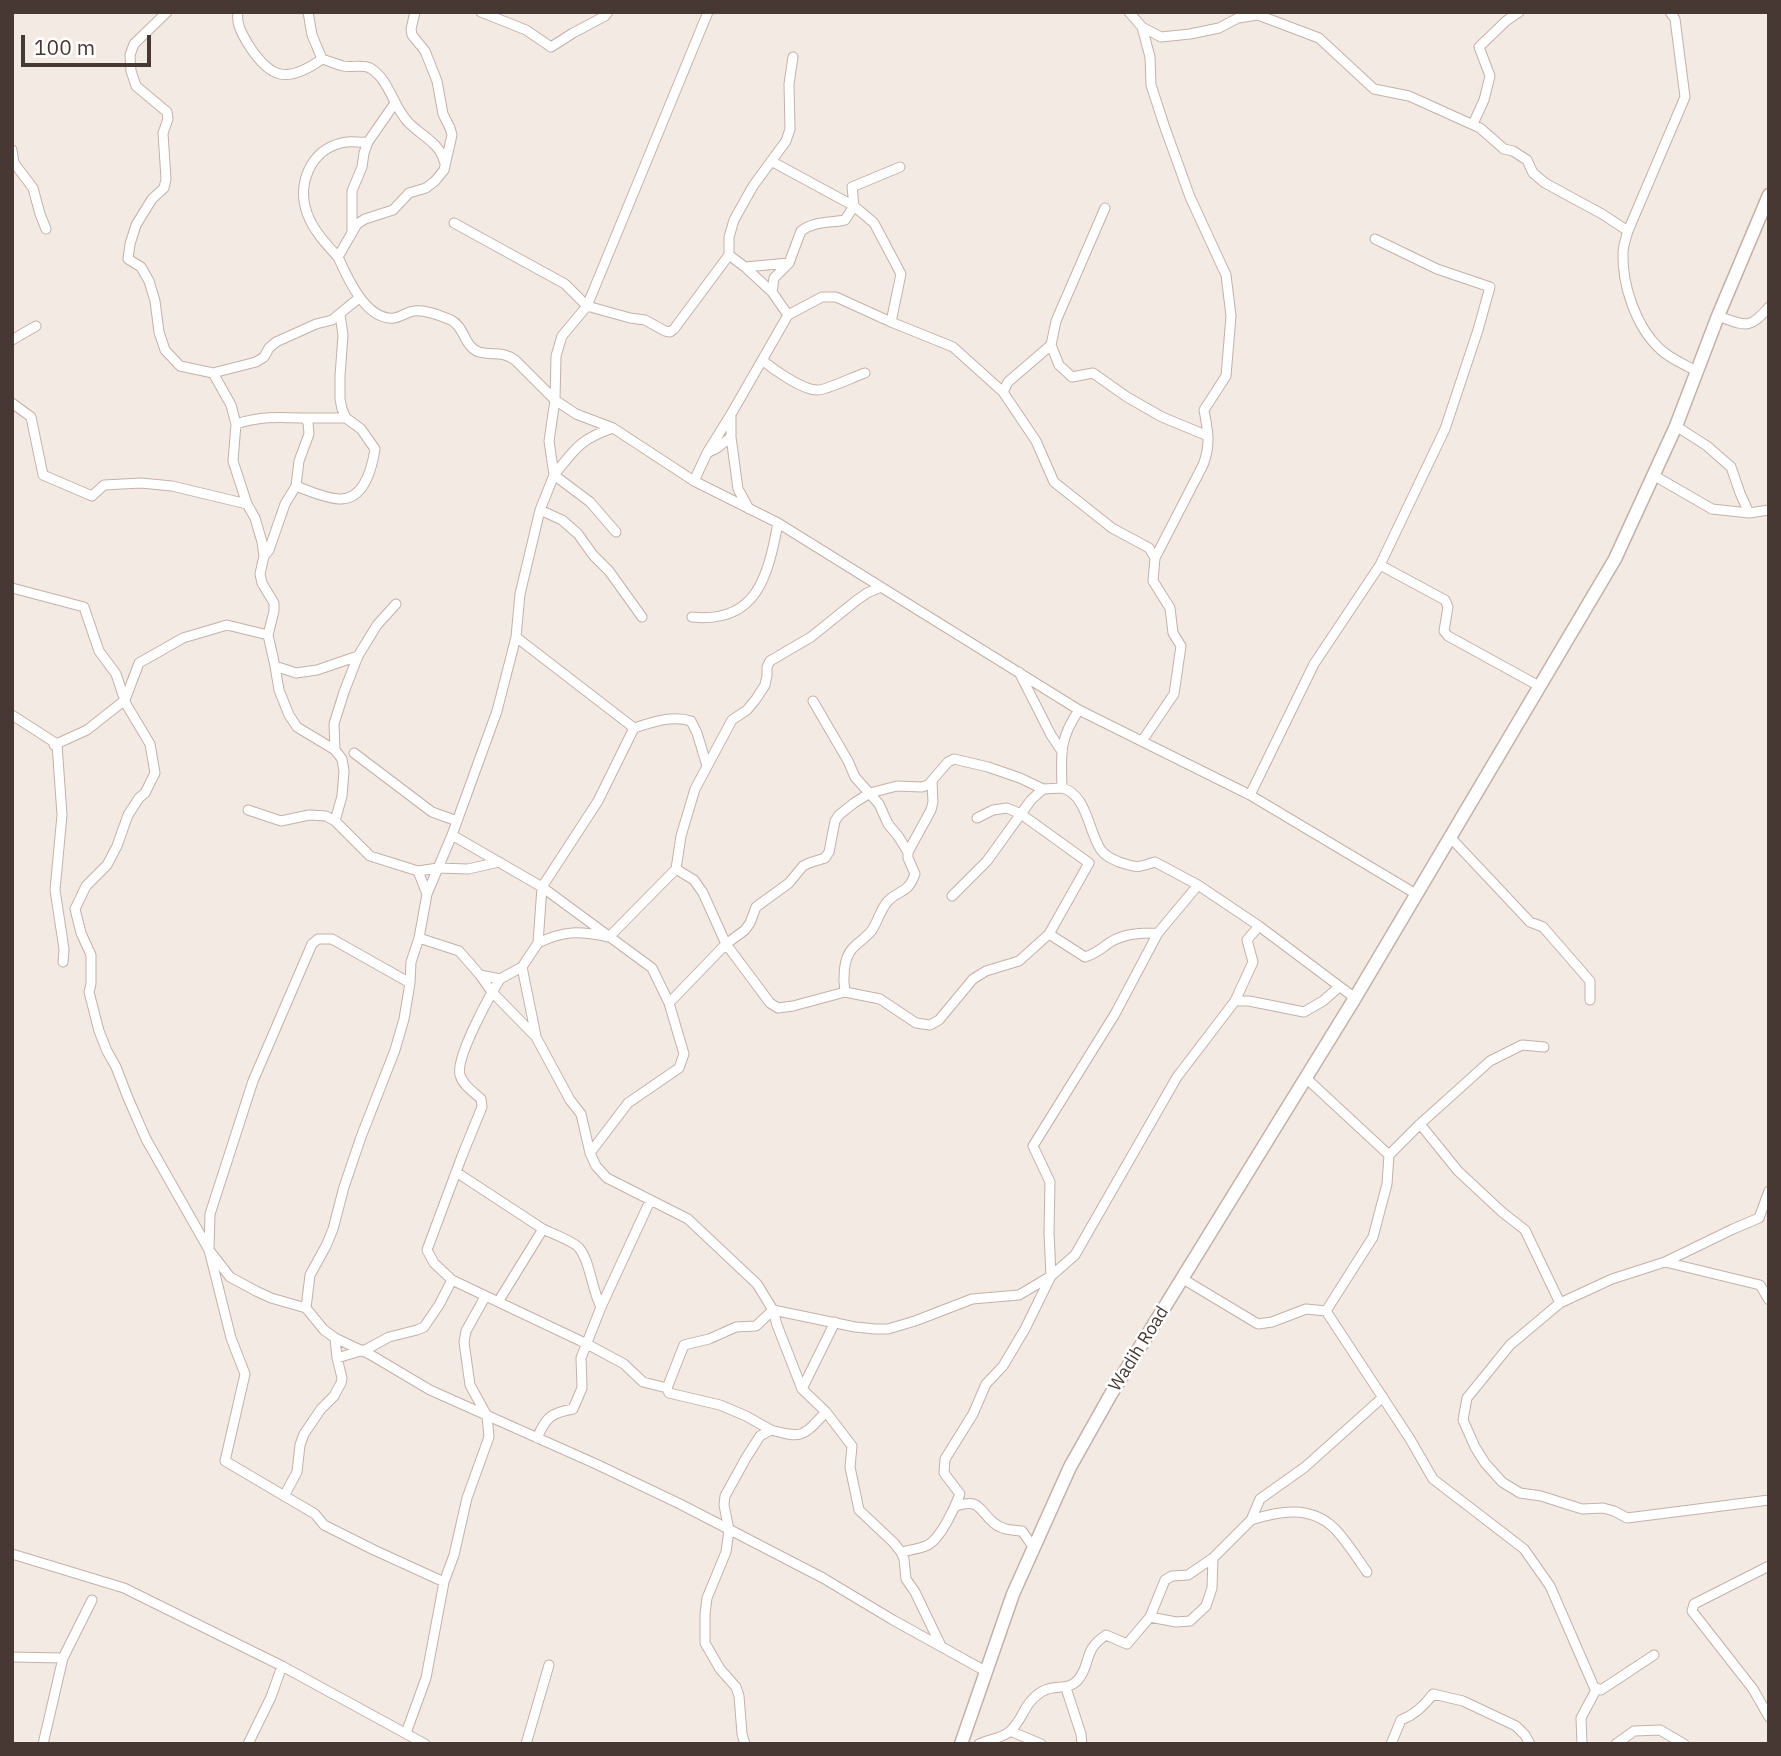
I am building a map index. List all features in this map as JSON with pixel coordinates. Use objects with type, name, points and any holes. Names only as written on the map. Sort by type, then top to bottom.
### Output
[{"type":"street","points":[[167,12],[134,44],[130,55],[136,86],[167,112],[168,119],[163,133],[166,180],[164,188],[152,199],[136,225],[128,259],[141,267],[149,281],[165,350],[180,366],[213,373],[256,362],[264,357],[276,342],[316,324],[332,320],[359,298]]},
{"type":"street","points":[[239,12],[237,22],[245,40],[273,73],[299,73],[322,60],[344,66],[370,68],[384,83],[398,109],[409,122],[442,153],[444,170]]},
{"type":"street","points":[[308,12],[312,35],[322,60]]},
{"type":"street","points":[[338,257],[352,231],[365,219],[393,210],[409,193],[426,188],[444,170],[452,135],[443,114],[437,81],[425,51],[412,35],[415,12]]},
{"type":"street","points":[[481,12],[526,30],[551,47],[608,12]]},
{"type":"street","points":[[616,532],[590,502],[554,475],[549,441],[555,400],[556,356],[562,336],[587,306],[708,12]]},
{"type":"street","points":[[1129,12],[1142,27],[1161,37],[1219,28],[1238,18],[1258,15],[1319,38],[1374,89],[1409,96],[1480,128],[1504,149],[1527,160],[1533,173],[1545,183],[1628,231]]},
{"type":"street","points":[[1472,124],[1485,100],[1490,76],[1479,47],[1519,12]]},
{"type":"street","points":[[1670,12],[1675,19],[1685,97],[1622,251],[1631,303],[1642,328],[1661,351],[1698,372]]},
{"type":"street","points":[[1142,27],[1150,57],[1151,85],[1190,197],[1226,275],[1231,316],[1226,376],[1203,410],[1209,436],[1208,451],[1155,558],[1153,581],[1170,608],[1172,633],[1181,646],[1174,694],[1142,741]]},
{"type":"street","points":[[454,223],[565,284],[587,306],[645,320],[670,332],[729,255],[729,237],[734,219],[753,186],[786,141],[790,129],[789,84],[793,57]]},
{"type":"street","points":[[352,231],[352,191],[368,142],[395,103]]},
{"type":"street","points":[[368,142],[341,143],[318,155],[309,166],[304,180],[303,196],[307,213],[322,239],[338,257],[359,298],[373,310],[394,318],[416,311],[451,320],[457,324],[471,348],[485,353],[508,355],[555,400],[576,414],[613,428],[694,481],[778,523],[1079,710],[1250,794],[1416,894]]},
{"type":"street","points":[[12,150],[13,163],[33,188],[46,229]]},
{"type":"street","points":[[771,162],[854,206],[874,223],[901,274],[891,322]]},
{"type":"street","points":[[835,195],[901,167]]},
{"type":"street","points":[[772,292],[774,278],[789,263],[805,227],[845,220],[854,206],[852,187]]},
{"type":"street","name":"Wadih Road","points":[[961,1744],[1013,1594],[1070,1467],[1111,1394],[1355,998],[1615,559],[1676,426],[1718,316],[1769,195]]},
{"type":"street","points":[[1105,208],[1056,321],[1051,345],[1059,366],[1072,377],[1093,373],[1162,417],[1209,436]]},
{"type":"street","points":[[1250,794],[1314,664],[1380,565],[1445,429],[1490,286],[1437,270],[1375,239]]},
{"type":"street","points":[[729,255],[772,292],[788,315]]},
{"type":"street","points":[[746,267],[789,263]]},
{"type":"street","points":[[694,481],[707,453],[788,315],[822,297],[836,297],[953,347],[1003,392],[1036,441],[1054,482],[1112,528],[1149,548],[1155,558]]},
{"type":"street","points":[[1718,316],[1742,325],[1756,321],[1769,307]]},
{"type":"street","points":[[296,486],[323,496],[343,499],[367,480],[371,470],[375,449],[360,429],[346,418],[340,399],[343,335],[340,314]]},
{"type":"street","points":[[12,340],[36,326]]},
{"type":"street","points":[[1003,392],[1008,382],[1051,345]]},
{"type":"street","points":[[762,360],[779,373],[816,390],[826,389],[865,373]]},
{"type":"street","points":[[213,373],[231,405],[236,424],[233,461],[262,542],[264,556],[260,574],[262,583],[274,603],[268,635],[279,690],[297,727],[335,750],[342,759],[342,796],[335,821]]},
{"type":"street","points":[[12,403],[31,417],[43,475],[55,481],[92,496],[104,485],[141,483],[172,486],[247,504]]},
{"type":"street","points":[[236,424],[253,418],[276,416],[346,418]]},
{"type":"street","points":[[730,416],[738,489],[749,509]]},
{"type":"street","points":[[304,418],[308,422],[309,434]]},
{"type":"street","points":[[264,556],[270,550],[285,504],[296,486],[299,461],[309,434],[323,419]]},
{"type":"street","points":[[1676,426],[1707,446],[1731,467],[1749,513]]},
{"type":"street","points":[[306,1308],[310,1275],[333,1229],[344,1187],[395,1050],[404,1019],[411,962],[419,939],[427,894],[452,835],[497,712],[516,637],[520,594],[540,510],[554,475],[577,446],[593,435],[613,428]]},
{"type":"street","points":[[707,453],[731,437]]},
{"type":"street","points":[[1653,475],[1712,509],[1749,513],[1769,510]]},
{"type":"street","points":[[540,510],[562,520],[578,534],[593,555],[609,570],[642,617]]},
{"type":"street","points":[[692,617],[722,617],[743,608],[753,599],[767,570],[778,523]]},
{"type":"street","points":[[1380,565],[1445,600],[1448,607],[1444,631],[1448,636],[1539,686]]},
{"type":"street","points":[[12,587],[83,607],[99,651],[116,674],[125,700],[150,744],[155,773],[145,793],[128,815],[107,865],[86,886],[75,909],[81,933],[91,955],[89,992],[107,1051],[146,1139],[208,1250],[230,1277],[256,1291],[306,1308],[324,1330],[335,1338],[371,1355],[430,1390],[680,1504],[823,1578],[987,1672]]},
{"type":"street","points":[[609,937],[676,869],[681,836],[695,789],[732,720],[747,710],[765,685],[770,661],[811,637],[867,593],[881,587]]},
{"type":"street","points":[[335,750],[334,724],[358,656],[377,625],[396,604]]},
{"type":"street","points":[[56,744],[87,730],[125,700],[139,663],[183,638],[227,625],[268,635]]},
{"type":"street","points":[[516,637],[634,728]]},
{"type":"street","points":[[275,666],[296,673],[317,670],[358,656]]},
{"type":"street","points":[[1019,672],[1061,750]]},
{"type":"street","points":[[813,701],[855,777],[879,804],[888,824],[908,852]]},
{"type":"street","points":[[1062,788],[1061,750],[1067,730],[1079,710]]},
{"type":"street","points":[[12,715],[56,744]]},
{"type":"street","points":[[707,766],[691,722],[682,718],[659,720],[634,728],[598,801],[542,887],[538,943],[522,967],[500,979],[460,1061],[459,1074],[464,1085],[481,1100],[482,1107],[428,1250],[434,1263],[452,1280],[587,1343],[624,1364],[643,1382],[667,1388],[670,1393],[720,1405],[771,1430],[790,1435],[805,1433],[826,1412]]},
{"type":"street","points":[[56,744],[62,815],[55,890],[64,949],[63,962]]},
{"type":"street","points":[[354,752],[432,813],[457,821]]},
{"type":"street","points":[[669,1003],[726,944],[745,930],[756,907],[762,901],[789,883],[803,866],[825,858],[839,815],[870,793],[897,786],[928,785],[948,762],[954,759],[988,767],[1043,789],[1071,790],[1101,851],[1112,859],[1138,868],[1155,862],[1198,885],[1259,926],[1355,998]]},
{"type":"street","points":[[845,992],[848,955],[873,928],[888,901],[907,890],[912,883],[915,874],[908,852],[931,810],[932,780]]},
{"type":"street","points":[[953,896],[987,861],[1031,800],[1043,789]]},
{"type":"street","points":[[977,818],[993,810],[1007,808],[1021,814],[1089,863]]},
{"type":"street","points":[[248,810],[281,821],[309,815],[326,816],[335,821],[370,856],[418,871],[438,867],[468,870],[499,862]]},
{"type":"street","points":[[452,835],[542,887],[652,968],[669,1003],[684,1055],[679,1068],[628,1103],[590,1153]]},
{"type":"street","points":[[1451,837],[1530,922],[1543,927],[1590,981],[1590,1000]]},
{"type":"street","points":[[676,869],[694,880],[703,893],[726,944],[770,1003],[778,1008],[845,992],[880,999],[916,1023],[930,1024],[939,1020],[973,979],[986,971],[1018,961],[1049,934],[1089,863],[1101,851]]},
{"type":"street","points":[[418,871],[427,894]]},
{"type":"street","points":[[901,1552],[929,1545],[956,1506],[960,1494],[944,1473],[945,1459],[973,1414],[986,1384],[1003,1366],[1025,1329],[1051,1276],[1050,1182],[1033,1146],[1115,1014],[1158,933],[1198,885]]},
{"type":"street","points":[[773,1310],[855,1327],[887,1329],[972,1299],[1018,1295],[1051,1276],[1075,1255],[1177,1077],[1235,1001],[1253,962],[1247,940],[1259,926]]},
{"type":"street","points":[[538,943],[567,933],[585,932],[609,937]]},
{"type":"street","points":[[1049,934],[1085,957],[1132,933],[1158,933]]},
{"type":"street","points":[[410,984],[332,939],[318,939],[312,944],[253,1081],[210,1214],[208,1250],[231,1338],[246,1374],[225,1461],[315,1514],[324,1525],[444,1583]]},
{"type":"street","points":[[419,939],[459,951],[492,992],[536,1037],[570,1100],[581,1114],[590,1153],[607,1178],[688,1219],[757,1284],[773,1310],[802,1389],[826,1412],[852,1446],[850,1467],[859,1510],[901,1552],[906,1579],[920,1601],[941,1646]]},
{"type":"street","points":[[522,967],[536,1037]]},
{"type":"street","points":[[480,975],[500,979]]},
{"type":"street","points":[[1235,1001],[1249,1001],[1304,1012],[1339,987]]},
{"type":"street","points":[[1326,1311],[1373,1237],[1387,1184],[1389,1156],[1490,1060],[1522,1045],[1544,1048]]},
{"type":"street","points":[[1306,1078],[1389,1156]]},
{"type":"street","points":[[1420,1124],[1458,1171],[1525,1230],[1560,1303]]},
{"type":"street","points":[[456,1172],[543,1229],[579,1247],[587,1263],[595,1297],[601,1307]]},
{"type":"street","points":[[1769,1191],[1759,1218],[1732,1228],[1665,1262],[1612,1279],[1560,1303],[1510,1345],[1467,1398],[1463,1419],[1485,1463],[1496,1476],[1520,1493],[1541,1496],[1582,1509],[1603,1508],[1628,1518],[1769,1500]]},
{"type":"street","points":[[537,1438],[543,1424],[556,1412],[573,1409],[582,1388],[581,1358],[601,1307],[650,1201]]},
{"type":"street","points":[[498,1302],[543,1229]]},
{"type":"street","points":[[1665,1262],[1760,1286],[1769,1300]]},
{"type":"street","points":[[1182,1279],[1258,1324],[1272,1322],[1306,1308],[1326,1311],[1410,1438],[1433,1479],[1524,1549],[1550,1586],[1594,1686],[1601,1690],[1654,1656]]},
{"type":"street","points":[[337,1358],[367,1349],[389,1337],[424,1327],[452,1280]]},
{"type":"street","points":[[406,1733],[426,1678],[444,1583],[454,1555],[467,1498],[489,1437],[487,1416],[470,1385],[464,1342],[466,1331],[485,1297]]},
{"type":"street","points":[[667,1388],[684,1345],[709,1339],[736,1327],[756,1326],[773,1310]]},
{"type":"street","points":[[802,1389],[835,1322]]},
{"type":"street","points":[[284,1496],[297,1472],[304,1434],[341,1383],[335,1338]]},
{"type":"street","points":[[979,1744],[1010,1731],[1030,1701],[1045,1690],[1056,1686],[1066,1688],[1074,1684],[1080,1677],[1094,1643],[1106,1635],[1127,1644],[1150,1617],[1165,1580],[1172,1576],[1188,1575],[1213,1558],[1251,1520],[1260,1499],[1306,1467],[1383,1397]]},
{"type":"street","points":[[745,1744],[736,1687],[720,1669],[705,1643],[707,1598],[726,1552],[729,1530],[725,1496],[760,1436],[771,1430]]},
{"type":"street","points":[[956,1506],[968,1502],[980,1507],[996,1525],[1006,1530],[1022,1531],[1034,1548]]},
{"type":"street","points":[[1251,1520],[1287,1511],[1304,1512],[1333,1527],[1367,1572]]},
{"type":"street","points":[[12,1553],[124,1588],[282,1666],[425,1744]]},
{"type":"street","points":[[1150,1617],[1176,1622],[1190,1621],[1206,1606],[1212,1588],[1213,1558]]},
{"type":"street","points":[[1769,1566],[1694,1604],[1692,1611],[1753,1689],[1769,1717]]},
{"type":"street","points":[[43,1744],[63,1658],[92,1600]]},
{"type":"street","points":[[12,1657],[63,1658]]},
{"type":"street","points":[[526,1744],[549,1665]]},
{"type":"street","points":[[248,1744],[282,1666]]},
{"type":"street","points":[[1066,1688],[1082,1744]]},
{"type":"street","points":[[1582,1744],[1581,1718],[1597,1688]]},
{"type":"street","points":[[1391,1744],[1401,1720],[1410,1717],[1424,1706],[1433,1694],[1463,1702],[1516,1726],[1530,1744]]},
{"type":"street","points":[[1616,1744],[1634,1731],[1660,1730],[1684,1744]]},
{"type":"street","points":[[1010,1731],[1041,1744]]}]
